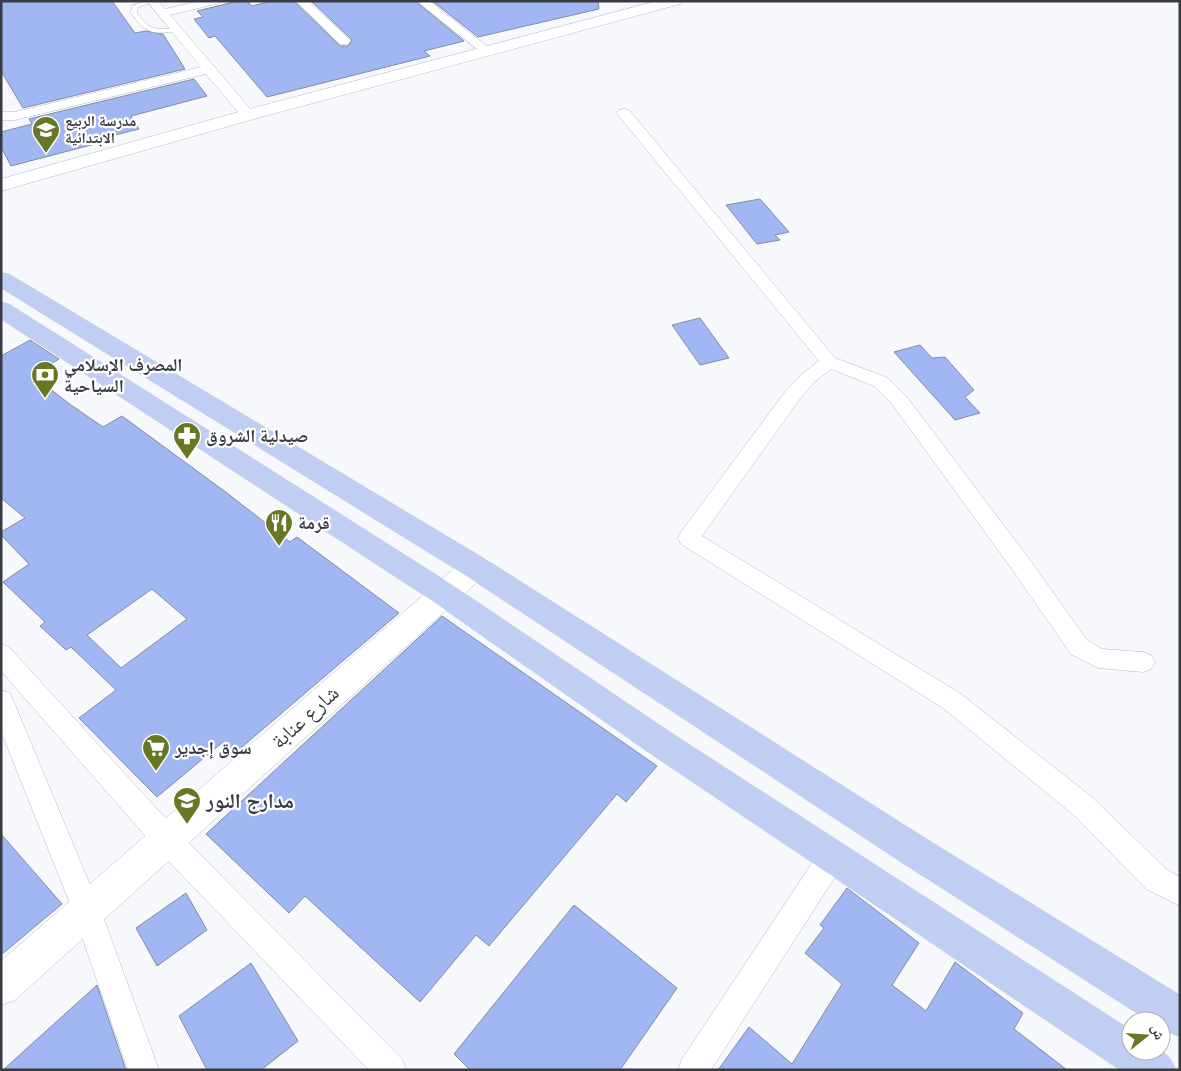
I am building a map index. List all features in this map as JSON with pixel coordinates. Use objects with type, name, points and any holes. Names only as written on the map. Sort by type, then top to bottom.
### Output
[{"type":"main road","points":[[1,279],[475,567],[896,840],[1180,1018]]},
{"type":"main road","points":[[1,309],[444,594],[659,742],[1156,1070]]},
{"type":"street","points":[[152,1],[248,115]]},
{"type":"street","points":[[163,13],[216,1]]},
{"type":"street","points":[[301,1],[344,41]]},
{"type":"street","points":[[422,1],[487,51]]},
{"type":"street","points":[[1,185],[248,115],[674,1]]},
{"type":"street","points":[[1,116],[15,116],[210,69]]},
{"type":"street","points":[[624,113],[829,362],[881,382],[899,400],[1022,566],[1079,647],[1098,658],[1143,662]]},
{"type":"street","points":[[829,362],[808,378],[792,396],[689,538],[952,701],[1084,807],[1156,879],[1180,892]]},
{"type":"street","name":"شارع عنابة","points":[[1,986],[475,567]]},
{"type":"street","points":[[1,654],[167,840],[390,1070]]},
{"type":"street","points":[[1,700],[87,911],[144,1070]]},
{"type":"street","points":[[693,1070],[832,857]]},
{"type":"lane","points":[[152,1],[135,6],[134,13],[140,23],[147,29],[156,32],[175,30]]},
{"type":"building","points":[[1,1],[112,1],[135,33],[146,31],[163,34],[185,69],[23,108],[1,71]]},
{"type":"building","points":[[238,1],[247,1],[252,6],[272,1],[294,1],[340,46],[348,46],[352,40],[311,1],[415,1],[464,41],[424,51],[430,56],[267,97],[215,36],[209,38],[194,19],[203,17],[197,11]]},
{"type":"building","points":[[432,1],[598,1],[599,9],[478,37]]},
{"type":"building","points":[[194,79],[207,96],[131,116],[139,129],[111,136],[114,139],[11,166],[1,147],[1,132],[32,124],[29,119]]},
{"type":"building","points":[[760,199],[789,232],[775,235],[780,240],[757,244],[726,205]]},
{"type":"building","points":[[700,318],[729,358],[700,365],[672,325]]},
{"type":"building","points":[[30,340],[59,359],[32,375],[71,405],[103,427],[122,416],[290,542],[297,537],[399,613],[235,753],[223,742],[157,797],[79,718],[116,690],[71,647],[66,650],[40,626],[45,622],[3,582],[29,564],[1,535],[1,532],[25,518],[1,498],[1,356]],"holes":[[[152,589],[187,619],[121,668],[87,635]]]},
{"type":"building","points":[[920,345],[932,358],[945,357],[974,390],[965,397],[980,413],[955,420],[894,352]]},
{"type":"building","points":[[442,616],[657,766],[626,802],[617,794],[489,946],[476,935],[420,1002],[305,896],[289,913],[206,834]]},
{"type":"building","points":[[1,834],[62,904],[1,955]]},
{"type":"building","points":[[847,888],[919,943],[892,985],[926,1011],[955,962],[1023,1013],[1014,1029],[1067,1070],[718,1070],[749,1027],[792,1064],[842,984],[805,953],[824,928],[820,925]]},
{"type":"building","points":[[186,893],[207,930],[157,966],[136,928]]},
{"type":"building","points":[[574,905],[677,988],[620,1070],[470,1070],[454,1054]]},
{"type":"building","points":[[251,963],[298,1041],[261,1070],[207,1070],[179,1016]]},
{"type":"building","points":[[97,985],[126,1070],[3,1070]]},
{"type":"place","name":"مدرسة الربيع الابتدائية","points":[[46,154]]},
{"type":"place","name":"المصرف الإسلامي السياحية","points":[[45,399]]},
{"type":"place","name":"صيدلية الشروق","points":[[187,460]]},
{"type":"place","name":"قرمة","points":[[279,547]]},
{"type":"place","name":"سوق إجدير","points":[[156,772]]},
{"type":"place","name":"مدارج النور","points":[[187,825]]}]
